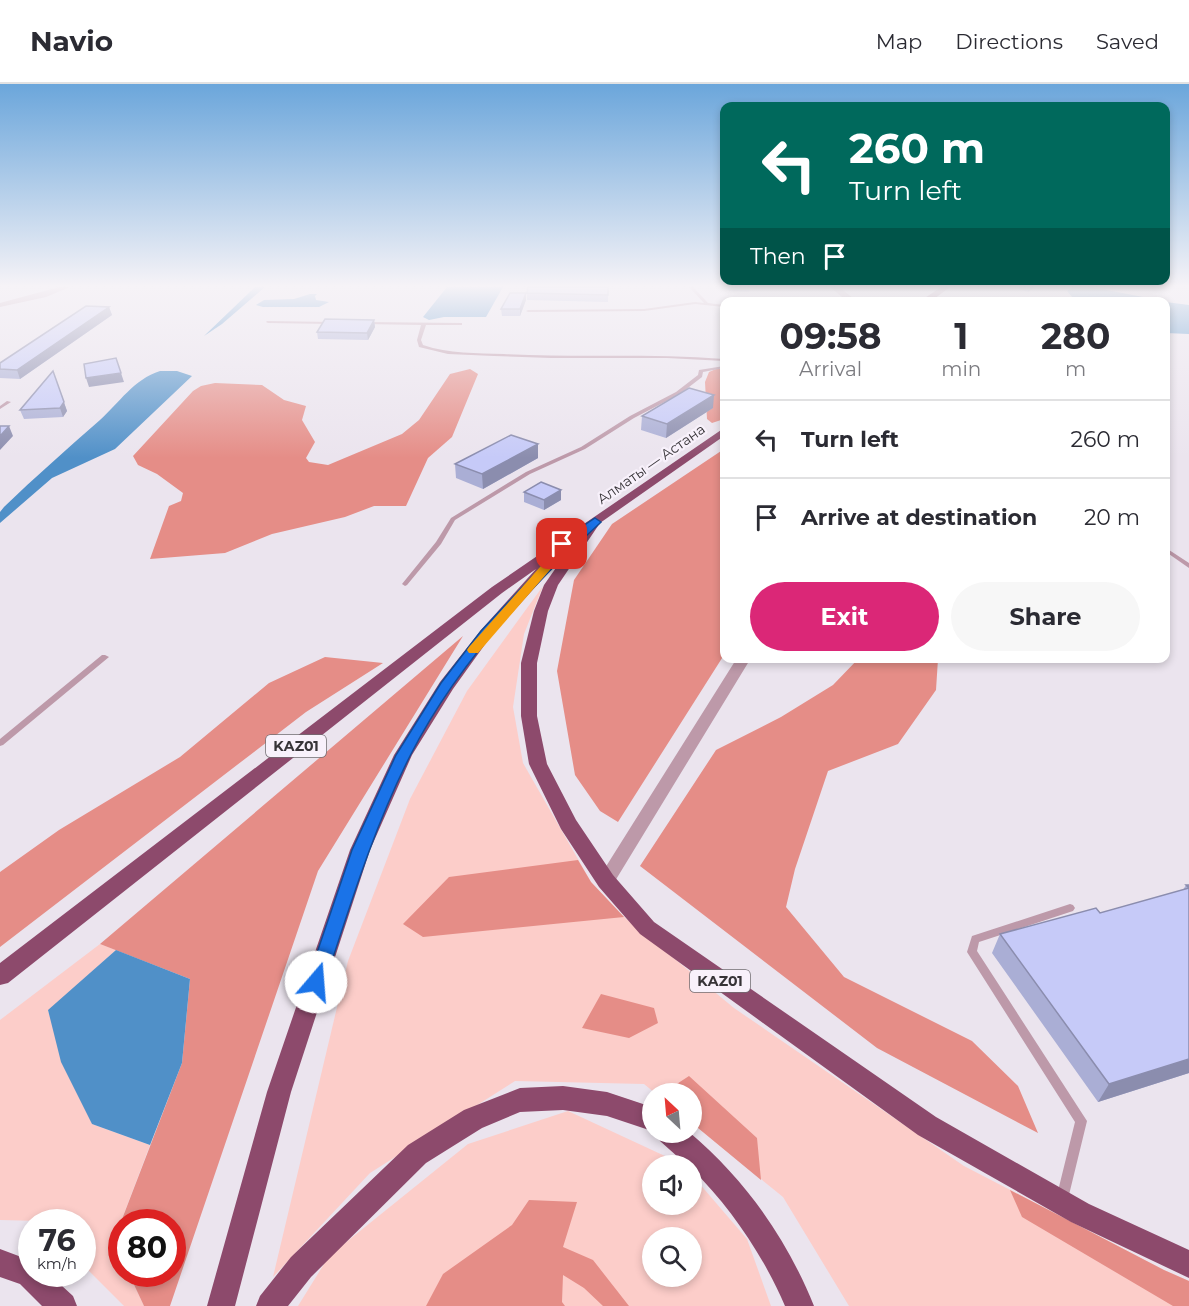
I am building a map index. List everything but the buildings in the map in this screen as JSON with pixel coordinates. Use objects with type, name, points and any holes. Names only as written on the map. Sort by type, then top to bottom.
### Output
[{"type":"highway","name":"Алматы — Астана","points":[[595,522],[720,434]]},
{"type":"highway","name":"KАZ01","points":[[595,522],[551,585],[541,612],[529,663],[529,716],[538,764],[568,824],[606,881],[647,928],[927,1126],[1061,1202],[1189,1264]]},
{"type":"highway","name":"KАZ01","points":[[0,976],[497,590],[595,522]]},
{"type":"highway","name":"KАZ01","points":[[221,1306],[286,1070],[360,850],[403,755],[446,686],[486,633],[553,560],[595,522]]},
{"type":"highway","points":[[270,1306],[301,1267],[417,1154],[473,1119],[520,1100],[563,1098],[607,1104],[642,1116]]},
{"type":"highway","points":[[683,1143],[696,1153],[764,1234],[800,1306]]},
{"type":"highway","points":[[0,1263],[28,1274],[63,1306]]},
{"type":"street","points":[[606,881],[741,663]]},
{"type":"lane","points":[[420,344],[448,352],[533,357],[720,360]]},
{"type":"lane","points":[[405,584],[439,543],[453,519],[528,473],[583,448],[632,417],[678,393],[700,376],[701,371],[720,368]]},
{"type":"lane","points":[[0,408],[9,402]]},
{"type":"lane","points":[[1170,553],[1189,566]]},
{"type":"lane","points":[[0,743],[105,657]]},
{"type":"lane","points":[[1061,1202],[1082,1121],[972,952],[975,939],[1070,908]]},
{"type":"shaded area","points":[[470,369],[478,374],[452,437],[428,458],[406,506],[374,506],[345,517],[272,534],[225,553],[150,559],[169,506],[181,501],[183,493],[157,474],[138,465],[133,456],[193,391],[201,386],[215,383],[262,385],[284,400],[306,406],[302,420],[315,442],[306,458],[309,462],[328,465],[402,434],[419,420],[450,374]]},
{"type":"shaded area","points":[[720,369],[720,420],[712,423],[707,419],[705,382],[709,372]]},
{"type":"shaded area","points":[[720,452],[720,661],[618,822],[600,811],[575,775],[557,671],[574,580],[612,524]]},
{"type":"shaded area","points":[[543,586],[524,634],[513,707],[523,763],[591,882],[624,917],[734,1008],[964,1166],[1189,1281],[1189,1306],[849,1306],[783,1197],[702,1131],[702,1083],[515,1081],[370,1173],[273,1277],[348,961],[410,799],[467,691]]},
{"type":"shaded area","points":[[463,636],[318,871],[186,1259],[186,1209],[126,1209],[182,1063],[190,979],[100,944]]},
{"type":"shaded area","points":[[325,657],[383,663],[306,712],[0,947],[0,872],[59,830],[180,757],[269,683]]},
{"type":"shaded area","points":[[854,663],[938,663],[936,690],[898,744],[828,771],[795,869],[786,907],[844,977],[972,1041],[1018,1086],[1038,1133],[877,1048],[640,866],[716,750],[781,717],[833,685]]},
{"type":"shaded area","points":[[578,860],[591,882],[624,917],[423,937],[403,924],[449,877]]},
{"type":"shaded area","points":[[100,944],[116,950],[48,1011],[92,1124],[150,1145],[126,1209],[108,1209],[108,1287],[135,1287],[144,1306],[124,1306],[96,1278],[96,1209],[18,1209],[18,1220],[0,1220],[0,1020]]},
{"type":"shaded area","points":[[601,994],[654,1008],[658,1023],[629,1038],[582,1028]]},
{"type":"shaded area","points":[[689,1076],[697,1083],[678,1083]]},
{"type":"shaded area","points":[[702,1088],[757,1138],[761,1180],[702,1131]]},
{"type":"shaded area","points":[[568,1111],[663,1155],[642,1155],[642,1215],[702,1215],[702,1187],[747,1239],[771,1306],[298,1306],[329,1256],[468,1144]]},
{"type":"shaded area","points":[[1010,1190],[1189,1281],[1189,1306],[1173,1306],[1022,1217]]},
{"type":"shaded area","points":[[529,1200],[577,1202],[563,1247],[593,1260],[629,1306],[603,1306],[584,1288],[563,1275],[562,1302],[565,1306],[426,1306],[443,1274],[512,1225]]},
{"type":"shaded area","points":[[135,1287],[176,1287],[170,1306],[144,1306]]},
{"type":"water","points":[[160,371],[177,371],[192,376],[115,449],[52,478],[0,523],[0,512],[4,507],[135,386]]},
{"type":"water","points":[[116,950],[190,979],[182,1063],[150,1145],[92,1124],[61,1062],[48,1010]]},
{"type":"slow traffic","points":[[473,650],[551,562]]},
{"type":"route","points":[[316,982],[360,850],[403,755],[446,686],[486,633],[553,560],[595,522],[562,544]]}]
